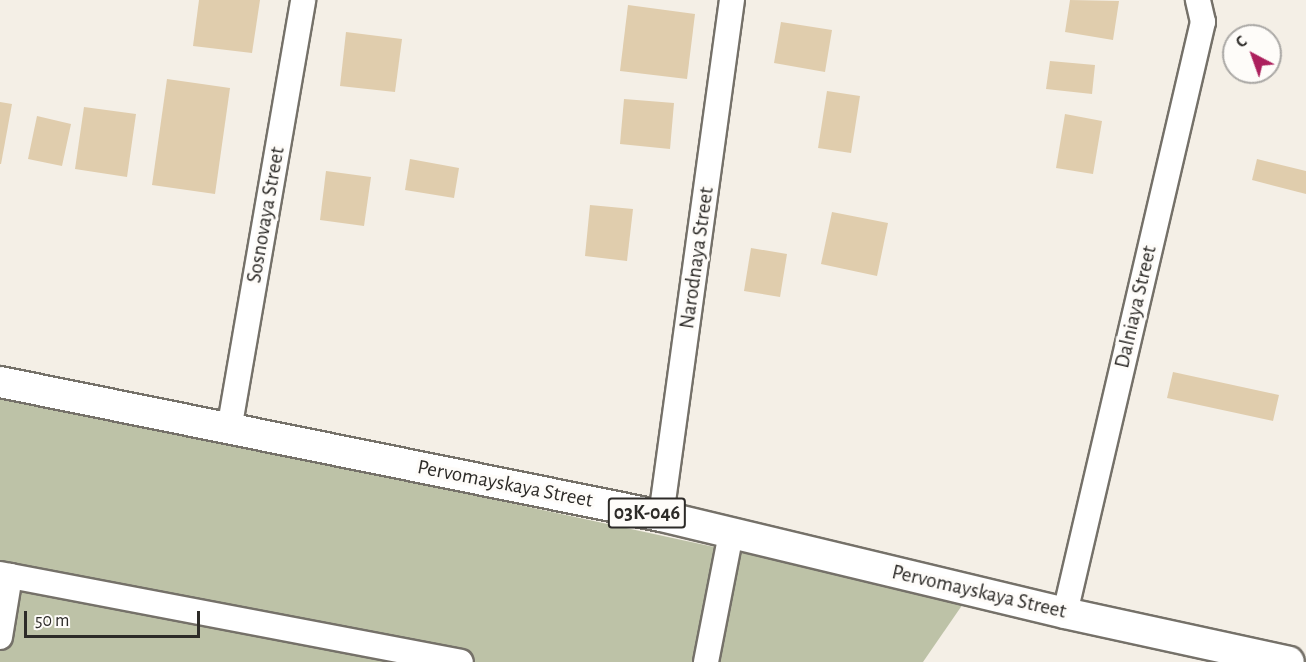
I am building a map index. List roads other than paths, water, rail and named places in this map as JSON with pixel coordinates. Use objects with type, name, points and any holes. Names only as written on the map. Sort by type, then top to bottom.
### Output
[{"type":"main road","name":"Pervomayskaya Street","points":[[0,382],[661,516],[1065,613],[1289,662]]},
{"type":"street","name":"Sosnovaya Street","points":[[229,429],[303,0]]},
{"type":"street","name":"Narodnaya Street","points":[[661,516],[732,0]]},
{"type":"street","name":"Dalniaya Street","points":[[1065,613],[1203,22],[1198,0]]},
{"type":"street","points":[[706,662],[731,533]]},
{"type":"street","points":[[0,637],[5,575],[460,662]]}]
